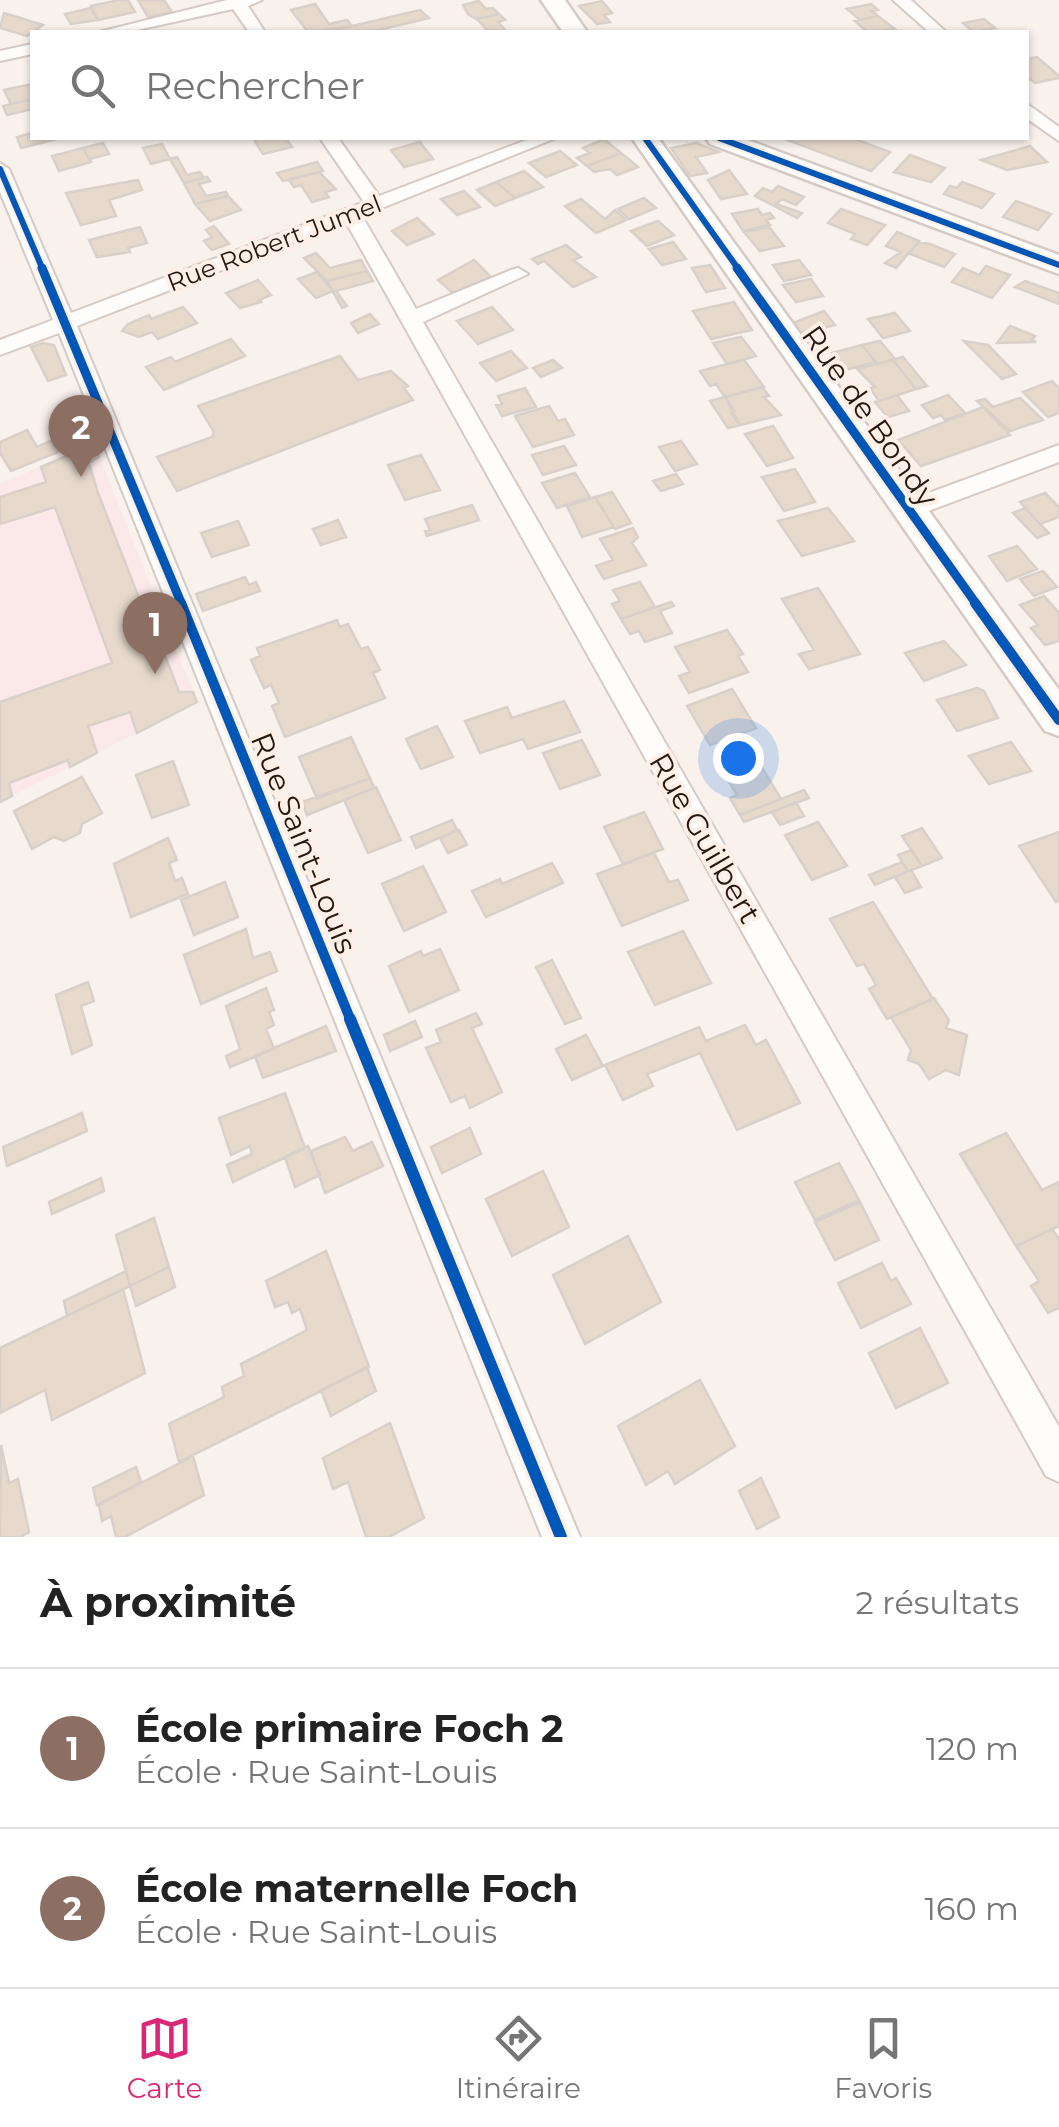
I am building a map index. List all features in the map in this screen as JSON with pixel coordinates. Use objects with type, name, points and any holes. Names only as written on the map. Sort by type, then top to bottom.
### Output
[{"type":"street","points":[[553,0],[574,30]]},
{"type":"street","points":[[901,0],[936,30]]},
{"type":"street","points":[[116,30],[242,1],[256,30]]},
{"type":"street","points":[[0,56],[30,49]]},
{"type":"street","points":[[1029,111],[1059,136]]},
{"type":"street","name":"Rue Guilbert","points":[[331,140],[412,319],[1059,1463]]},
{"type":"street","name":"Rue Robert Jumel","points":[[0,348],[543,140]]},
{"type":"street","name":"Rue de Bondy","points":[[648,140],[906,510],[1059,720]]},
{"type":"street","points":[[724,140],[1059,265]]},
{"type":"street","name":"Rue Saint-Louis","points":[[0,169],[134,486],[561,1537]]},
{"type":"street","points":[[412,319],[518,274]]},
{"type":"street","points":[[906,510],[1059,453]]},
{"type":"shaded area","points":[[94,444],[197,702],[0,802],[0,484]]},
{"type":"building","points":[[128,0],[135,12],[98,20],[91,6]]},
{"type":"building","points":[[138,0],[164,0],[172,12],[148,17]]},
{"type":"building","points":[[479,1],[499,14],[476,19],[468,14],[463,5]]},
{"type":"building","points":[[602,1],[612,13],[604,15],[610,22],[597,24],[579,6]]},
{"type":"building","points":[[315,4],[329,24],[347,20],[352,26],[306,30],[291,10]]},
{"type":"building","points":[[871,4],[878,10],[872,11],[878,16],[860,20],[847,9]]},
{"type":"building","points":[[91,8],[98,20],[71,24],[65,14]]},
{"type":"building","points":[[420,10],[429,18],[378,30],[335,30]]},
{"type":"building","points":[[4,13],[43,25],[30,30],[27,36],[0,28]]},
{"type":"building","points":[[499,14],[505,20],[498,22],[505,30],[487,30],[477,19]]},
{"type":"building","points":[[878,16],[895,29],[865,30],[855,21]]},
{"type":"building","points":[[984,19],[995,28],[971,30],[963,23]]},
{"type":"building","points":[[1037,57],[1059,78],[1035,83],[1029,78],[1029,58]]},
{"type":"building","points":[[30,84],[30,99],[11,104],[4,90]]},
{"type":"building","points":[[30,99],[30,109],[7,115],[3,106]]},
{"type":"building","points":[[30,134],[30,140],[53,140],[21,148],[17,137]]},
{"type":"building","points":[[254,140],[287,140],[292,147],[263,154]]},
{"type":"building","points":[[605,140],[621,153],[587,166],[577,158],[590,153],[583,148]]},
{"type":"building","points":[[787,140],[857,140],[890,152],[871,171]]},
{"type":"building","points":[[420,142],[433,159],[404,167],[391,150]]},
{"type":"building","points":[[103,143],[109,154],[89,159],[83,148]]},
{"type":"building","points":[[696,143],[719,152],[696,157],[707,173],[690,176],[671,148]]},
{"type":"building","points":[[162,144],[170,159],[151,164],[143,148]]},
{"type":"building","points":[[1030,146],[1047,162],[1007,170],[981,160]]},
{"type":"building","points":[[83,148],[91,162],[59,171],[52,156]]},
{"type":"building","points":[[560,151],[577,165],[546,177],[529,163]]},
{"type":"building","points":[[621,153],[638,167],[617,175],[610,169],[594,172],[587,166]]},
{"type":"building","points":[[910,155],[945,168],[931,182],[894,172]]},
{"type":"building","points":[[177,157],[187,175],[200,172],[204,178],[184,183],[170,159]]},
{"type":"building","points":[[317,162],[323,171],[283,181],[277,173]]},
{"type":"building","points":[[729,170],[747,194],[721,199],[708,180]]},
{"type":"building","points":[[524,171],[543,187],[515,198],[496,182]]},
{"type":"building","points":[[319,172],[336,189],[325,192],[329,197],[312,202],[301,185],[294,187],[289,180]]},
{"type":"building","points":[[207,177],[210,181],[199,184],[206,196],[226,192],[228,196],[195,204],[184,183]]},
{"type":"building","points":[[138,180],[142,190],[109,200],[116,216],[81,225],[66,193]]},
{"type":"building","points":[[496,182],[515,198],[495,206],[477,190]]},
{"type":"building","points":[[962,182],[994,194],[982,208],[944,194],[950,186],[957,188]]},
{"type":"building","points":[[778,186],[804,197],[796,205],[782,199],[776,204],[802,213],[797,218],[755,196],[763,188],[772,192]]},
{"type":"building","points":[[464,191],[480,207],[457,215],[441,199]]},
{"type":"building","points":[[228,196],[241,210],[210,221],[195,204]]},
{"type":"building","points":[[644,198],[656,208],[629,219],[618,209]]},
{"type":"building","points":[[581,199],[605,219],[615,210],[626,220],[596,233],[565,206]]},
{"type":"building","points":[[1016,201],[1051,214],[1038,230],[1003,217]]},
{"type":"building","points":[[758,209],[762,215],[770,213],[774,218],[766,220],[770,225],[743,231],[732,214]]},
{"type":"building","points":[[841,209],[885,225],[867,245],[851,239],[855,234],[828,223]]},
{"type":"building","points":[[417,218],[434,234],[407,245],[392,231]]},
{"type":"building","points":[[658,221],[674,235],[647,246],[631,231]]},
{"type":"building","points":[[214,226],[229,244],[212,250],[204,241],[212,237],[206,230]]},
{"type":"building","points":[[140,227],[147,243],[128,248],[130,252],[97,257],[89,240]]},
{"type":"building","points":[[769,227],[784,246],[760,251],[744,232]]},
{"type":"building","points":[[897,232],[919,241],[896,268],[885,263],[901,252],[886,246]]},
{"type":"building","points":[[673,242],[686,259],[662,265],[649,249]]},
{"type":"building","points":[[919,242],[955,254],[944,267],[908,253]]},
{"type":"building","points":[[566,245],[581,257],[573,260],[596,277],[573,287],[544,261],[538,264],[532,259]]},
{"type":"building","points":[[316,253],[330,268],[361,260],[367,271],[327,281],[304,258]]},
{"type":"building","points":[[474,260],[491,277],[453,293],[438,280]]},
{"type":"building","points":[[799,260],[811,275],[784,281],[773,265]]},
{"type":"building","points":[[710,265],[725,288],[706,292],[692,268]]},
{"type":"building","points":[[986,266],[1010,275],[992,298],[952,282],[963,268],[979,275]]},
{"type":"building","points":[[367,271],[373,281],[336,291],[347,306],[342,308],[327,281]]},
{"type":"building","points":[[317,272],[333,291],[316,298],[298,279]]},
{"type":"building","points":[[811,279],[823,296],[796,302],[783,285]]},
{"type":"building","points":[[258,280],[271,295],[261,302],[240,308],[226,293]]},
{"type":"building","points":[[1025,281],[1059,293],[1059,304],[1015,287]]},
{"type":"building","points":[[734,302],[752,330],[711,339],[693,311]]},
{"type":"building","points":[[183,307],[197,323],[158,339],[152,332],[139,337],[122,331],[149,315],[151,319]]},
{"type":"building","points":[[492,307],[513,330],[478,344],[457,321]]},
{"type":"building","points":[[824,311],[835,325],[798,334],[790,324]]},
{"type":"building","points":[[895,313],[910,331],[883,338],[868,319]]},
{"type":"building","points":[[370,314],[379,324],[358,333],[351,323]]},
{"type":"building","points":[[1010,326],[1035,336],[1032,340],[1036,342],[997,343]]},
{"type":"building","points":[[741,337],[756,356],[727,364],[713,343]]},
{"type":"building","points":[[231,339],[245,356],[164,390],[146,367],[171,357],[175,362]]},
{"type":"building","points":[[880,341],[895,359],[877,364],[862,345]]},
{"type":"building","points":[[964,341],[988,345],[1016,374],[1002,379]]},
{"type":"building","points":[[54,345],[66,375],[48,381],[31,347]]},
{"type":"building","points":[[862,345],[876,362],[845,370],[832,353]]},
{"type":"building","points":[[511,351],[527,368],[496,381],[480,363]]},
{"type":"building","points":[[340,356],[358,380],[391,371],[408,386],[404,388],[413,400],[177,491],[157,457],[212,437],[214,432],[198,406]]},
{"type":"building","points":[[903,357],[927,386],[916,389],[893,360]]},
{"type":"building","points":[[553,360],[562,368],[541,377],[533,368]]},
{"type":"building","points":[[744,360],[764,387],[725,397],[716,384],[710,386],[700,371]]},
{"type":"building","points":[[893,360],[916,389],[879,401],[870,388],[875,387],[857,369]]},
{"type":"building","points":[[1052,381],[1059,388],[1059,413],[1048,417],[1023,392]]},
{"type":"building","points":[[762,387],[769,396],[764,397],[781,415],[740,425],[725,397]]},
{"type":"building","points":[[525,388],[536,407],[502,416],[496,405],[502,404],[498,396]]},
{"type":"building","points":[[897,395],[909,411],[888,417],[875,402]]},
{"type":"building","points":[[948,395],[965,413],[945,420],[941,415],[933,418],[922,405]]},
{"type":"building","points":[[725,397],[740,425],[728,428],[710,401]]},
{"type":"building","points":[[1020,398],[1043,420],[1010,431],[977,401],[985,399],[993,407]]},
{"type":"building","points":[[549,406],[558,421],[565,419],[574,435],[533,447],[515,416]]},
{"type":"building","points":[[983,407],[1010,435],[921,466],[898,440]]},
{"type":"building","points":[[773,426],[793,458],[767,466],[745,434]]},
{"type":"building","points":[[27,430],[37,447],[50,441],[58,452],[11,471],[0,453],[0,442]]},
{"type":"building","points":[[681,441],[697,464],[675,471],[659,447]]},
{"type":"building","points":[[94,444],[99,457],[89,463],[98,493],[155,639],[179,692],[193,692],[197,702],[137,733],[130,712],[88,726],[97,753],[70,767],[68,760],[9,783],[12,796],[0,802],[0,702],[112,663],[55,507],[0,524],[0,497],[46,482],[41,467]]},
{"type":"building","points":[[564,446],[576,465],[543,475],[532,455]]},
{"type":"building","points":[[421,455],[440,490],[405,500],[388,465]]},
{"type":"building","points":[[795,469],[815,502],[784,511],[762,477]]},
{"type":"building","points":[[575,473],[590,497],[557,508],[542,483]]},
{"type":"building","points":[[676,474],[683,484],[661,491],[653,481]]},
{"type":"building","points":[[612,492],[631,523],[615,529],[595,497]]},
{"type":"building","points":[[1045,493],[1059,507],[1059,517],[1040,524],[1020,502]]},
{"type":"building","points":[[595,497],[614,527],[582,537],[567,506]]},
{"type":"building","points":[[472,505],[479,520],[427,536],[425,531],[430,530],[425,519]]},
{"type":"building","points":[[828,508],[854,541],[802,556],[778,521]]},
{"type":"building","points":[[1025,508],[1049,533],[1037,538],[1013,513]]},
{"type":"building","points":[[338,520],[346,537],[321,545],[313,529]]},
{"type":"building","points":[[238,521],[249,545],[212,557],[201,533]]},
{"type":"building","points":[[633,528],[638,537],[632,543],[646,565],[604,579],[596,566],[613,560],[600,539]]},
{"type":"building","points":[[1017,546],[1037,569],[1007,581],[989,556]]},
{"type":"building","points":[[1043,571],[1057,587],[1034,596],[1020,579]]},
{"type":"building","points":[[245,577],[249,585],[256,582],[260,591],[203,611],[196,594]]},
{"type":"building","points":[[640,582],[655,607],[621,619],[612,604],[620,601],[613,590]]},
{"type":"building","points":[[818,588],[860,654],[809,669],[799,654],[814,650],[782,599]]},
{"type":"building","points":[[1044,596],[1059,613],[1059,641],[1045,645],[1031,628],[1038,625],[1020,605]]},
{"type":"building","points":[[671,602],[674,606],[660,611],[672,633],[645,642],[639,631],[630,634],[621,619]]},
{"type":"building","points":[[337,620],[340,627],[348,624],[361,649],[368,647],[380,670],[373,673],[385,698],[285,737],[272,706],[279,703],[271,685],[264,688],[251,660],[260,656],[257,648]]},
{"type":"building","points":[[727,630],[743,654],[738,656],[748,672],[689,693],[679,676],[690,672],[675,647]]},
{"type":"building","points":[[944,641],[966,665],[924,681],[905,653]]},
{"type":"building","points":[[977,688],[984,691],[998,718],[957,731],[937,700]]},
{"type":"building","points":[[732,689],[756,728],[710,745],[687,706]]},
{"type":"building","points":[[564,701],[580,732],[528,749],[523,739],[480,753],[465,721],[507,707],[512,718]]},
{"type":"building","points":[[437,726],[453,757],[421,769],[406,739]]},
{"type":"building","points":[[351,737],[370,778],[317,799],[299,757]]},
{"type":"building","points":[[582,740],[600,775],[560,789],[543,753]]},
{"type":"building","points":[[1011,742],[1031,771],[989,784],[969,756]]},
{"type":"building","points":[[755,756],[781,799],[740,815],[730,798],[737,795],[721,769]]},
{"type":"building","points":[[173,761],[189,805],[152,818],[136,775]]},
{"type":"building","points":[[82,777],[102,813],[82,824],[80,833],[64,841],[54,837],[32,849],[14,811]]},
{"type":"building","points":[[370,778],[374,788],[307,815],[302,802]]},
{"type":"building","points":[[376,787],[401,840],[368,853],[344,800]]},
{"type":"building","points":[[804,790],[809,798],[744,822],[740,815]]},
{"type":"building","points":[[796,802],[804,816],[780,825],[772,812]]},
{"type":"building","points":[[644,812],[663,849],[623,864],[604,827]]},
{"type":"building","points":[[452,820],[457,830],[416,848],[411,837]]},
{"type":"building","points":[[818,822],[847,866],[812,880],[785,835]]},
{"type":"building","points":[[922,828],[942,858],[922,866],[902,836]]},
{"type":"building","points":[[459,830],[467,845],[448,853],[440,838]]},
{"type":"building","points":[[1059,832],[1059,901],[1056,902],[1019,846]]},
{"type":"building","points":[[168,838],[177,860],[169,863],[175,881],[182,878],[188,894],[131,917],[114,864]]},
{"type":"building","points":[[912,850],[922,866],[908,871],[898,855]]},
{"type":"building","points":[[654,853],[669,882],[678,880],[688,900],[622,926],[597,874]]},
{"type":"building","points":[[902,862],[908,871],[875,885],[869,875]]},
{"type":"building","points":[[552,863],[563,883],[486,917],[472,891],[500,879],[502,884]]},
{"type":"building","points":[[423,866],[446,912],[404,931],[382,884]]},
{"type":"building","points":[[911,870],[921,887],[905,893],[895,877]]},
{"type":"building","points":[[225,882],[238,917],[194,935],[181,900]]},
{"type":"building","points":[[873,902],[933,999],[887,1019],[869,989],[876,985],[864,964],[857,966],[830,919]]},
{"type":"building","points":[[246,929],[253,958],[270,952],[277,971],[201,1004],[184,955]]},
{"type":"building","points":[[683,931],[711,983],[655,1005],[628,952]]},
{"type":"building","points":[[440,949],[459,990],[409,1012],[389,966],[421,951],[423,956]]},
{"type":"building","points":[[552,960],[581,1018],[565,1024],[536,967]]},
{"type":"building","points":[[88,982],[94,1001],[81,1006],[92,1045],[72,1054],[56,995]]},
{"type":"building","points":[[266,988],[274,1010],[269,1012],[274,1025],[266,1029],[274,1049],[230,1067],[226,1056],[240,1049],[226,1006]]},
{"type":"building","points":[[934,998],[949,1020],[946,1028],[967,1035],[959,1075],[946,1070],[929,1079],[919,1064],[908,1060],[911,1050],[891,1017]]},
{"type":"building","points":[[476,1013],[482,1024],[472,1028],[502,1092],[470,1108],[465,1096],[451,1102],[426,1048],[441,1042],[436,1030]]},
{"type":"building","points":[[415,1021],[422,1037],[390,1051],[384,1035]]},
{"type":"building","points":[[745,1025],[756,1045],[766,1040],[800,1103],[737,1130],[700,1053],[647,1074],[653,1086],[623,1100],[605,1065],[699,1027],[706,1041]]},
{"type":"building","points":[[326,1026],[336,1051],[263,1078],[255,1056]]},
{"type":"building","points":[[586,1035],[603,1066],[572,1080],[556,1049]]},
{"type":"building","points":[[285,1093],[305,1148],[233,1182],[227,1165],[252,1154],[250,1146],[231,1155],[219,1118]]},
{"type":"building","points":[[82,1113],[87,1131],[7,1166],[3,1147]]},
{"type":"building","points":[[470,1128],[481,1154],[442,1173],[431,1147]]},
{"type":"building","points":[[1006,1133],[1042,1190],[1059,1182],[1059,1226],[1016,1246],[960,1154]]},
{"type":"building","points":[[345,1137],[353,1151],[372,1142],[383,1166],[325,1193],[311,1151]]},
{"type":"building","points":[[308,1146],[320,1175],[295,1187],[285,1157]]},
{"type":"building","points":[[839,1163],[859,1200],[815,1220],[795,1182]]},
{"type":"building","points":[[543,1171],[569,1227],[512,1256],[486,1199]]},
{"type":"building","points":[[101,1178],[104,1191],[52,1214],[49,1202]]},
{"type":"building","points":[[860,1202],[879,1240],[835,1260],[815,1222]]},
{"type":"building","points":[[154,1218],[169,1267],[130,1286],[116,1235]]},
{"type":"building","points":[[1052,1229],[1059,1239],[1059,1308],[1048,1313],[1031,1286],[1039,1281],[1016,1246]]},
{"type":"building","points":[[628,1236],[661,1302],[585,1344],[553,1275]]},
{"type":"building","points":[[326,1251],[369,1367],[179,1462],[169,1424],[224,1397],[222,1387],[244,1376],[241,1364],[307,1330],[300,1309],[292,1313],[288,1302],[275,1307],[266,1281]]},
{"type":"building","points":[[882,1263],[891,1281],[896,1278],[911,1304],[861,1328],[838,1283]]},
{"type":"building","points":[[169,1267],[175,1287],[136,1306],[130,1286]]},
{"type":"building","points":[[126,1271],[130,1286],[67,1316],[64,1301]]},
{"type":"building","points":[[123,1289],[145,1373],[52,1420],[45,1390],[0,1413],[0,1348]]},
{"type":"building","points":[[920,1328],[948,1383],[896,1408],[869,1353]]},
{"type":"building","points":[[367,1367],[376,1391],[331,1416],[321,1390]]},
{"type":"building","points":[[700,1380],[735,1446],[675,1484],[668,1471],[646,1485],[618,1426]]},
{"type":"building","points":[[390,1423],[424,1518],[389,1537],[366,1537],[348,1482],[333,1489],[323,1458]]},
{"type":"building","points":[[1,1445],[9,1483],[18,1479],[29,1532],[20,1537],[0,1537]]},
{"type":"building","points":[[193,1456],[204,1495],[125,1537],[116,1537],[111,1516],[102,1521],[99,1505]]},
{"type":"building","points":[[136,1467],[141,1482],[97,1505],[93,1488]]},
{"type":"building","points":[[761,1478],[779,1517],[757,1529],[739,1491]]},
{"type":"cycle path","points":[[646,140],[1059,720]]},
{"type":"cycle path","points":[[724,140],[1059,265]]},
{"type":"cycle path","points":[[0,169],[134,486],[561,1537]]},
{"type":"place","name":"École maternelle Foch","points":[[81,477]]},
{"type":"place","name":"École primaire Foch 2","points":[[155,674]]}]
